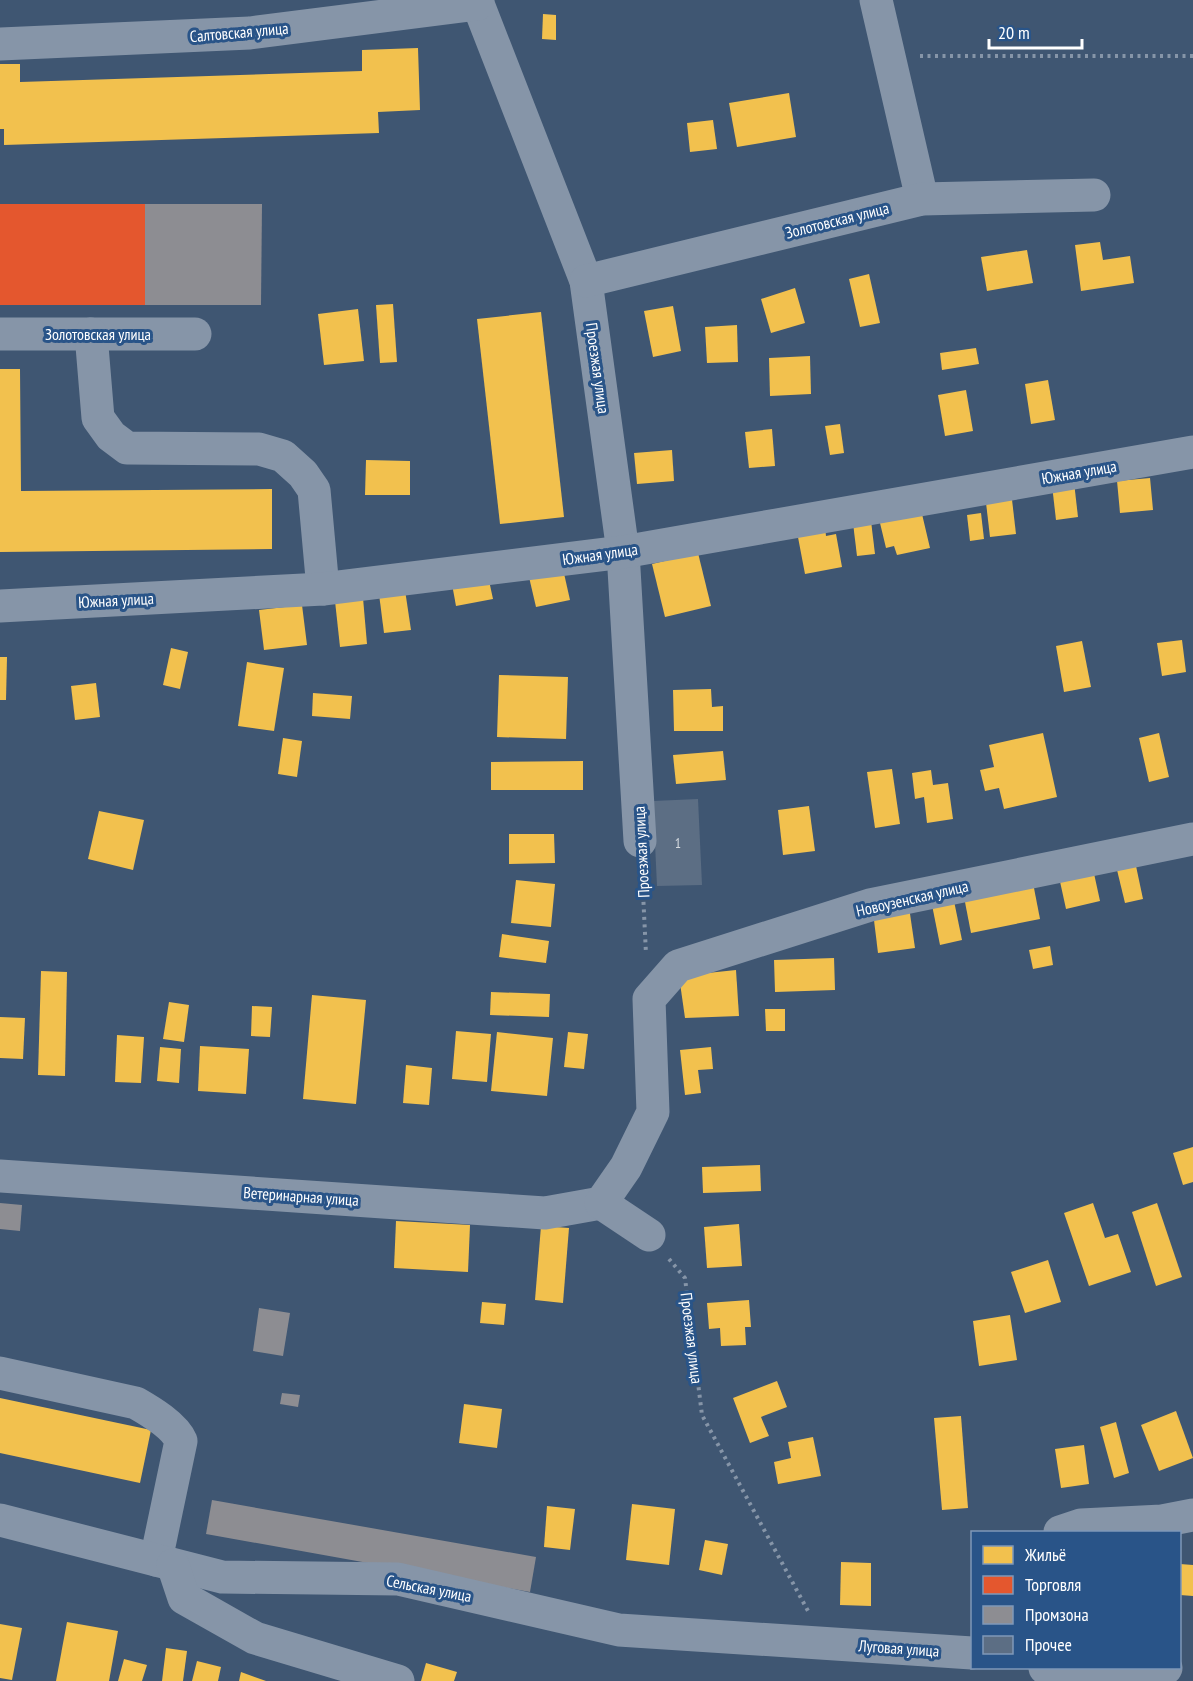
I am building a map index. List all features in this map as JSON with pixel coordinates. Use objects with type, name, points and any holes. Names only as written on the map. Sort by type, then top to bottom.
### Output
[{"type":"street","points":[[876,0],[922,199]]},
{"type":"street","name":"Салтовская улица","points":[[0,44],[250,33],[478,2]]},
{"type":"street","name":"Проезжая улица","points":[[478,2],[586,281],[623,552],[640,841]]},
{"type":"street","name":"Золотовская улица","points":[[586,281],[922,199],[1094,195]]},
{"type":"street","name":"Золотовская улица","points":[[0,334],[195,334]]},
{"type":"street","points":[[91,334],[98,418],[111,436],[127,448],[259,449],[283,456],[303,474],[315,490],[322,589]]},
{"type":"street","name":"Южная улица","points":[[0,606],[322,589],[623,552],[1193,452]]},
{"type":"street","name":"Новоузенская улица","points":[[649,999],[678,966],[870,905],[1193,839]]},
{"type":"street","points":[[649,999],[653,1112],[626,1167],[600,1203],[649,1236]]},
{"type":"street","name":"Ветеринарная улица","points":[[0,1176],[545,1213],[600,1203]]},
{"type":"street","points":[[0,1373],[136,1402],[178,1435],[181,1441],[164,1563],[184,1598],[255,1638],[398,1681]]},
{"type":"street","points":[[1065,1531],[1081,1525],[1162,1521],[1193,1515]]},
{"type":"street","name":"Сельская улица","points":[[0,1520],[222,1577],[398,1579],[619,1630],[825,1642]]},
{"type":"street","name":"Луговая улица","points":[[825,1642],[971,1653]]},
{"type":"street","points":[[1048,1669],[1069,1674],[1150,1669]]},
{"type":"path","points":[[889,56],[1193,56]]},
{"type":"path","name":"Проезжая улица","points":[[640,841],[649,999]]},
{"type":"path","name":"Проезжая улица","points":[[649,1236],[685,1278],[702,1415],[825,1642]]},
{"type":"building: Жильё","points":[[543,14],[556,15],[556,40],[542,39]]},
{"type":"building: Жильё","points":[[418,48],[420,110],[378,112],[379,133],[4,145],[4,129],[0,129],[0,64],[20,64],[20,82],[362,71],[362,50]]},
{"type":"building: Жильё","points":[[789,93],[796,137],[737,147],[729,103]]},
{"type":"building: Жильё","points":[[713,120],[717,149],[690,152],[687,123]]},
{"type":"building: Жильё","points":[[1100,242],[1103,260],[1130,256],[1134,283],[1081,291],[1075,245]]},
{"type":"building: Жильё","points":[[1027,250],[1033,283],[987,291],[981,257]]},
{"type":"building: Жильё","points":[[869,274],[880,323],[860,327],[849,279]]},
{"type":"building: Жильё","points":[[795,288],[805,323],[771,333],[761,299]]},
{"type":"building: Жильё","points":[[393,304],[397,362],[380,363],[376,305]]},
{"type":"building: Жильё","points":[[673,306],[681,351],[653,357],[644,311]]},
{"type":"building: Жильё","points":[[358,309],[364,361],[324,365],[318,314]]},
{"type":"building: Жильё","points":[[541,312],[564,517],[500,524],[477,319]]},
{"type":"building: Жильё","points":[[737,325],[738,362],[707,363],[705,327]]},
{"type":"building: Жильё","points":[[976,348],[979,364],[942,370],[940,353]]},
{"type":"building: Жильё","points":[[810,356],[811,394],[770,396],[769,358]]},
{"type":"building: Жильё","points":[[0,369],[20,369],[21,491],[272,489],[272,549],[0,552]]},
{"type":"building: Жильё","points":[[1048,380],[1055,420],[1031,424],[1025,384]]},
{"type":"building: Жильё","points":[[966,390],[973,431],[945,436],[938,395]]},
{"type":"building: Жильё","points":[[840,424],[844,453],[830,455],[825,426]]},
{"type":"building: Жильё","points":[[772,429],[775,466],[749,468],[745,432]]},
{"type":"building: Жильё","points":[[672,450],[674,481],[637,484],[634,453]]},
{"type":"building: Жильё","points":[[366,460],[410,461],[410,495],[365,495]]},
{"type":"building: Жильё","points":[[1150,478],[1153,510],[1120,513],[1117,481]]},
{"type":"building: Жильё","points":[[1074,482],[1078,517],[1056,520],[1052,485]]},
{"type":"building: Жильё","points":[[1011,491],[1016,534],[990,537],[985,494]]},
{"type":"building: Жильё","points":[[981,513],[984,539],[970,541],[967,515]]},
{"type":"building: Жильё","points":[[922,514],[930,548],[897,555],[894,546],[886,548],[880,523]]},
{"type":"building: Жильё","points":[[871,521],[875,554],[857,556],[853,523]]},
{"type":"building: Жильё","points":[[825,527],[826,536],[836,534],[842,567],[805,574],[797,532]]},
{"type":"building: Жильё","points":[[698,553],[711,606],[665,617],[652,564]]},
{"type":"building: Жильё","points":[[563,569],[570,600],[536,607],[529,577]]},
{"type":"building: Жильё","points":[[488,576],[493,599],[456,606],[452,584]]},
{"type":"building: Жильё","points":[[405,590],[411,630],[384,633],[379,594]]},
{"type":"building: Жильё","points":[[363,598],[367,644],[340,647],[335,601]]},
{"type":"building: Жильё","points":[[302,605],[307,645],[264,650],[259,610]]},
{"type":"building: Жильё","points":[[1182,640],[1186,672],[1162,676],[1157,643]]},
{"type":"building: Жильё","points":[[1082,641],[1091,687],[1064,692],[1056,646]]},
{"type":"building: Жильё","points":[[171,648],[188,652],[180,689],[163,685]]},
{"type":"building: Жильё","points":[[0,657],[7,657],[6,700],[0,700]]},
{"type":"building: Жильё","points":[[247,662],[284,668],[274,731],[238,726]]},
{"type":"building: Жильё","points":[[499,675],[568,677],[566,739],[497,737]]},
{"type":"building: Жильё","points":[[96,683],[100,717],[75,720],[71,686]]},
{"type":"building: Жильё","points":[[711,689],[712,707],[723,706],[723,731],[674,731],[673,690]]},
{"type":"building: Жильё","points":[[313,693],[352,696],[350,719],[312,716]]},
{"type":"building: Жильё","points":[[1043,733],[1057,797],[1004,809],[999,788],[985,791],[980,770],[994,767],[989,745]]},
{"type":"building: Жильё","points":[[1159,733],[1169,777],[1149,782],[1139,738]]},
{"type":"building: Жильё","points":[[283,738],[302,741],[297,777],[278,774]]},
{"type":"building: Жильё","points":[[723,751],[726,780],[676,784],[673,755]]},
{"type":"building: Жильё","points":[[583,761],[583,790],[491,790],[491,762]]},
{"type":"building: Жильё","points":[[892,769],[900,824],[875,828],[867,772]]},
{"type":"building: Жильё","points":[[931,770],[933,785],[948,783],[953,819],[927,823],[924,797],[915,799],[912,773]]},
{"type":"building: Жильё","points":[[809,806],[815,851],[783,855],[778,810]]},
{"type":"building: Жильё","points":[[99,811],[144,820],[133,870],[88,859]]},
{"type":"building: Жильё","points":[[509,834],[554,834],[555,863],[509,864]]},
{"type":"building: Жильё","points":[[1136,866],[1143,899],[1125,903],[1117,870]]},
{"type":"building: Жильё","points":[[1093,869],[1100,901],[1066,909],[1059,877]]},
{"type":"building: Жильё","points":[[516,880],[555,884],[551,927],[511,923]]},
{"type":"building: Жильё","points":[[1033,883],[1040,919],[971,933],[964,897]]},
{"type":"building: Жильё","points":[[954,901],[962,940],[940,945],[932,905]]},
{"type":"building: Жильё","points":[[909,907],[915,948],[878,953],[873,912]]},
{"type":"building: Жильё","points":[[502,934],[549,941],[546,963],[499,957]]},
{"type":"building: Жильё","points":[[1050,946],[1053,965],[1033,969],[1029,950]]},
{"type":"building: Жильё","points":[[834,958],[835,990],[775,992],[774,960]]},
{"type":"building: Жильё","points":[[736,970],[739,1016],[685,1018],[679,976]]},
{"type":"building: Жильё","points":[[41,971],[67,972],[65,1076],[38,1075]]},
{"type":"building: Жильё","points":[[491,992],[550,994],[549,1017],[490,1015]]},
{"type":"building: Жильё","points":[[312,995],[366,1000],[356,1104],[303,1099]]},
{"type":"building: Жильё","points":[[169,1002],[189,1005],[184,1042],[163,1039]]},
{"type":"building: Жильё","points":[[252,1006],[272,1007],[270,1037],[251,1036]]},
{"type":"building: Жильё","points":[[765,1009],[785,1009],[785,1031],[766,1031]]},
{"type":"building: Жильё","points":[[0,1017],[25,1018],[23,1059],[0,1058]]},
{"type":"building: Жильё","points":[[456,1031],[491,1034],[487,1082],[452,1079]]},
{"type":"building: Жильё","points":[[497,1032],[553,1038],[547,1096],[491,1091]]},
{"type":"building: Жильё","points":[[568,1032],[588,1034],[584,1069],[564,1067]]},
{"type":"building: Жильё","points":[[117,1035],[144,1037],[141,1083],[115,1082]]},
{"type":"building: Жильё","points":[[200,1046],[249,1049],[246,1094],[198,1091]]},
{"type":"building: Жильё","points":[[160,1047],[181,1049],[179,1083],[157,1081]]},
{"type":"building: Жильё","points":[[711,1047],[713,1069],[698,1070],[701,1093],[685,1095],[680,1050]]},
{"type":"building: Жильё","points":[[406,1065],[432,1068],[429,1105],[403,1103]]},
{"type":"building: Жильё","points":[[1193,1147],[1193,1182],[1183,1185],[1173,1153]]},
{"type":"building: Жильё","points":[[760,1165],[761,1191],[703,1193],[702,1167]]},
{"type":"building: Жильё","points":[[1093,1203],[1105,1238],[1118,1234],[1131,1272],[1089,1286],[1064,1213]]},
{"type":"building: Жильё","points":[[1157,1203],[1182,1277],[1156,1286],[1132,1212]]},
{"type":"building: Жильё","points":[[396,1221],[470,1225],[468,1272],[394,1268]]},
{"type":"building: Жильё","points":[[739,1224],[742,1266],[707,1268],[704,1227]]},
{"type":"building: Жильё","points":[[541,1226],[569,1228],[563,1303],[535,1300]]},
{"type":"building: Жильё","points":[[1048,1260],[1061,1302],[1025,1313],[1011,1272]]},
{"type":"building: Жильё","points":[[749,1300],[751,1327],[745,1327],[746,1345],[721,1346],[720,1328],[709,1329],[707,1303]]},
{"type":"building: Жильё","points":[[482,1302],[506,1304],[504,1325],[480,1323]]},
{"type":"building: Жильё","points":[[1010,1315],[1017,1360],[979,1366],[973,1321]]},
{"type":"building: Жильё","points":[[777,1381],[787,1407],[761,1417],[769,1436],[750,1443],[733,1398]]},
{"type":"building: Жильё","points":[[0,1398],[151,1430],[140,1483],[0,1453]]},
{"type":"building: Жильё","points":[[464,1404],[502,1409],[497,1448],[459,1443]]},
{"type":"building: Жильё","points":[[1176,1411],[1193,1458],[1159,1471],[1141,1425]]},
{"type":"building: Жильё","points":[[961,1416],[968,1508],[942,1510],[934,1418]]},
{"type":"building: Жильё","points":[[1116,1422],[1129,1473],[1114,1478],[1100,1427]]},
{"type":"building: Жильё","points":[[813,1437],[821,1476],[778,1484],[774,1462],[791,1458],[788,1442]]},
{"type":"building: Жильё","points":[[1084,1445],[1089,1484],[1061,1488],[1055,1449]]},
{"type":"building: Жильё","points":[[632,1504],[675,1509],[669,1565],[626,1560]]},
{"type":"building: Жильё","points":[[547,1506],[575,1509],[570,1550],[544,1547]]},
{"type":"building: Жильё","points":[[705,1540],[728,1544],[722,1575],[699,1570]]},
{"type":"building: Жильё","points":[[841,1562],[871,1563],[871,1606],[840,1605]]},
{"type":"building: Жильё","points":[[1181,1564],[1193,1565],[1193,1596],[1181,1595]]},
{"type":"building: Жильё","points":[[67,1622],[118,1631],[109,1681],[56,1681]]},
{"type":"building: Жильё","points":[[0,1624],[22,1628],[12,1680],[0,1678]]},
{"type":"building: Жильё","points":[[166,1648],[187,1651],[183,1681],[162,1681]]},
{"type":"building: Жильё","points":[[124,1659],[147,1665],[142,1681],[118,1681]]},
{"type":"building: Жильё","points":[[197,1661],[221,1667],[218,1681],[192,1681]]},
{"type":"building: Жильё","points":[[426,1663],[457,1672],[454,1681],[421,1681]]},
{"type":"building: Жильё","points":[[241,1672],[266,1681],[239,1681]]},
{"type":"building: Торговля","points":[[0,204],[145,204],[145,305],[0,305]]},
{"type":"building: Промзона","points":[[145,204],[262,204],[261,305],[145,305]]},
{"type":"building: Промзона","points":[[0,1203],[22,1205],[20,1231],[0,1229]]},
{"type":"building: Промзона","points":[[259,1308],[290,1313],[283,1356],[253,1351]]},
{"type":"building: Промзона","points":[[282,1393],[300,1395],[298,1407],[280,1404]]},
{"type":"building: Промзона","points":[[212,1500],[536,1557],[530,1592],[206,1534]]},
{"type":"building: Прочее","points":[[698,799],[702,885],[657,886],[653,801]]}]
